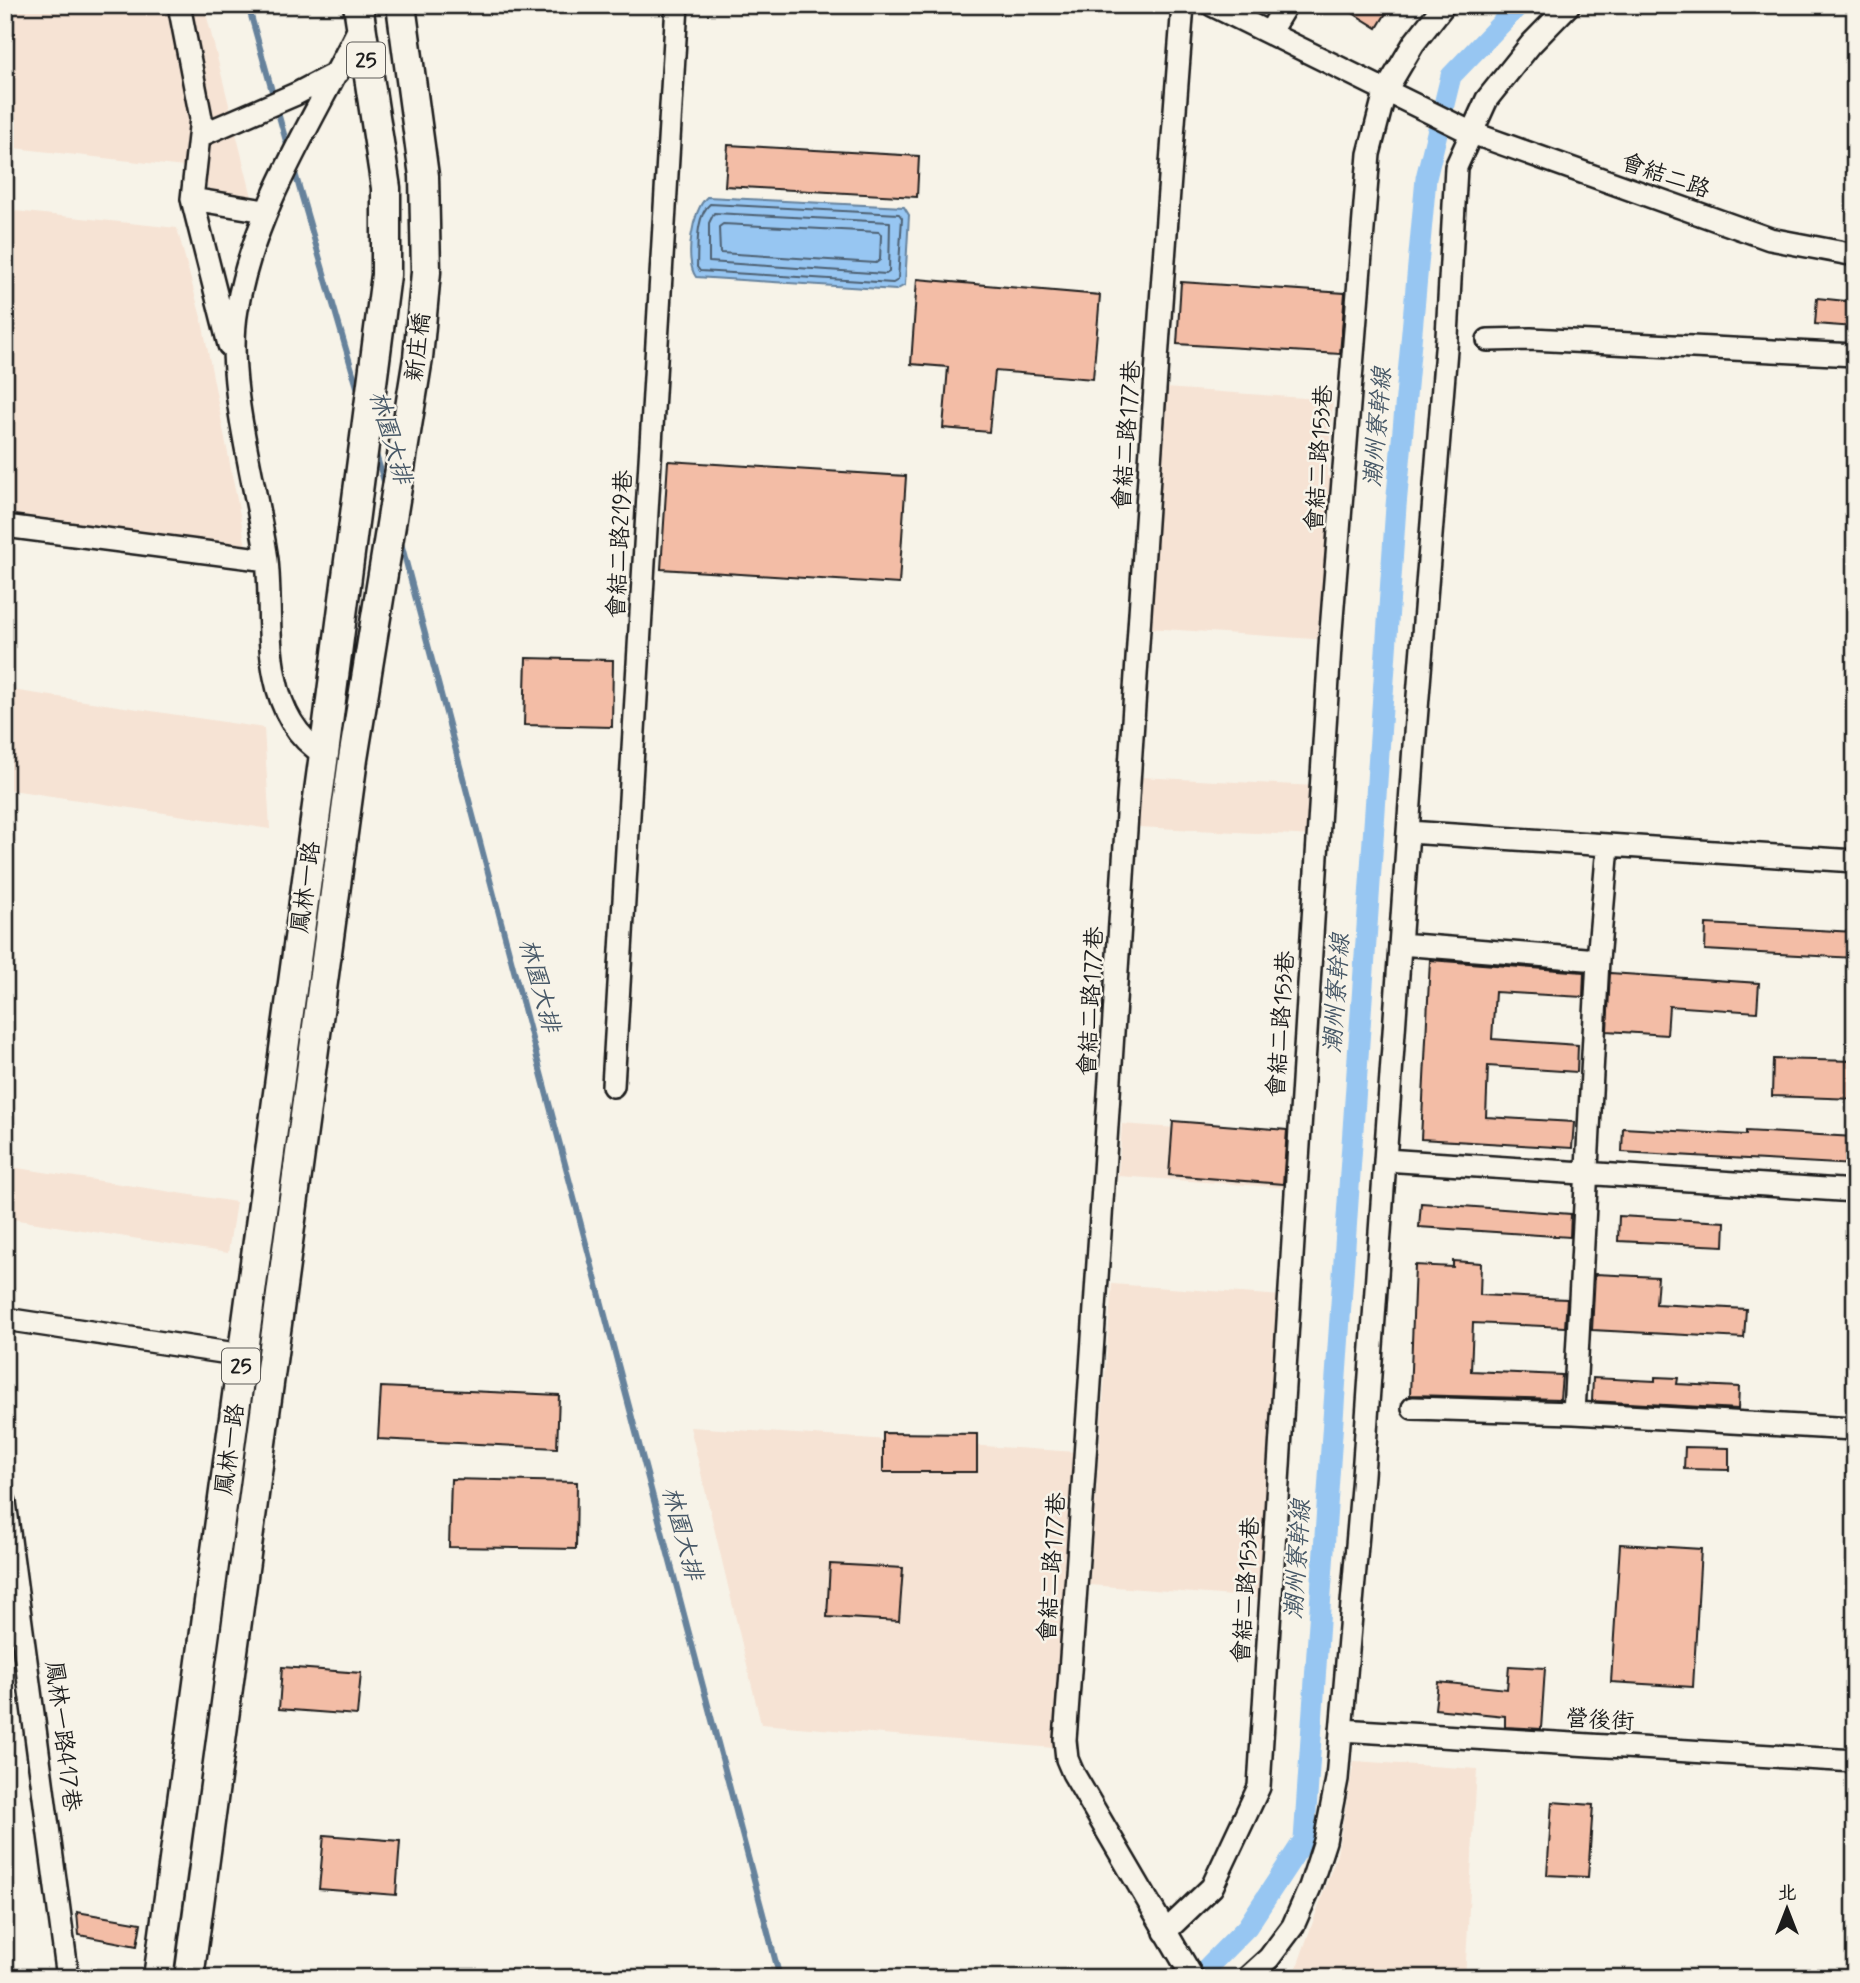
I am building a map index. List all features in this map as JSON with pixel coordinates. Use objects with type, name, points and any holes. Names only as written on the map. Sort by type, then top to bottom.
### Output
[{"type":"main road","name":"新庄橋","points":[[353,759],[418,358],[426,272],[424,176],[401,5]]},
{"type":"main road","name":"新庄橋","points":[[324,754],[386,275],[386,188],[359,14]]},
{"type":"main road","name":"鳳林一路","points":[[158,1978],[324,754]]},
{"type":"main road","name":"鳳林一路","points":[[189,1978],[353,759]]},
{"type":"street","points":[[179,5],[201,118],[192,199],[235,371],[267,560],[275,676],[289,720],[309,745],[324,754]]},
{"type":"street","name":"會結二路219巷","points":[[613,1086],[677,5]]},
{"type":"street","name":"會結二路177巷","points":[[1183,5],[1108,1141],[1065,1740],[1067,1759],[1073,1773],[1190,1973]]},
{"type":"street","points":[[1212,5],[1390,94]]},
{"type":"street","points":[[1269,33],[1286,5]]},
{"type":"street","name":"會結二路153巷","points":[[1165,1932],[1212,1886],[1259,1787],[1331,631],[1368,154],[1390,94],[1414,43],[1444,5]]},
{"type":"street","points":[[1247,1978],[1269,1958],[1293,1926],[1325,1841],[1335,1791],[1447,337],[1456,167],[1468,131],[1487,99],[1531,44],[1569,5]]},
{"type":"street","points":[[235,371],[237,310],[265,211],[338,72],[359,14]]},
{"type":"street","points":[[199,136],[296,94],[338,72]]},
{"type":"street","name":"會結二路","points":[[1390,94],[1468,131],[1770,239],[1855,255]]},
{"type":"street","points":[[192,199],[265,211]]},
{"type":"street","points":[[1488,340],[1531,339],[1855,355]]},
{"type":"street","points":[[5,526],[267,560]]},
{"type":"street","points":[[1408,832],[1855,860]]},
{"type":"street","points":[[1574,1413],[1598,960],[1608,846]]},
{"type":"street","points":[[1401,944],[1598,960]]},
{"type":"street","points":[[1385,1160],[1855,1191]]},
{"type":"street","points":[[5,1319],[242,1356]]},
{"type":"street","points":[[1413,1408],[1574,1413],[1854,1429],[1855,1424]]},
{"type":"street","name":"鳳林一路417巷","points":[[5,1502],[68,1978]]},
{"type":"street","name":"營後街","points":[[1341,1730],[1855,1761]]},
{"type":"shaded area","points":[[5,5],[204,5],[253,201],[213,204],[202,169],[5,147]]},
{"type":"shaded area","points":[[5,210],[177,228],[202,321],[249,561],[5,527]]},
{"type":"shaded area","points":[[1165,388],[1333,400],[1327,476],[1340,478],[1329,640],[1148,628]]},
{"type":"shaded area","points":[[5,689],[264,728],[270,829],[5,789]]},
{"type":"shaded area","points":[[1140,777],[1316,786],[1314,836],[1138,827]]},
{"type":"shaded area","points":[[1122,1124],[1295,1137],[1291,1188],[1118,1176]]},
{"type":"shaded area","points":[[5,1166],[236,1202],[228,1253],[5,1218]]},
{"type":"shaded area","points":[[1112,1284],[1282,1296],[1260,1598],[1089,1585]]},
{"type":"shaded area","points":[[690,1427],[1077,1452],[1054,1748],[761,1724]]},
{"type":"shaded area","points":[[1354,1761],[1477,1769],[1465,1978],[1293,1978],[1337,1854]]},
{"type":"water","points":[[707,197],[904,207],[909,215],[905,285],[896,290],[696,277],[692,270],[691,236],[697,213]]},
{"type":"building","points":[[1340,5],[1391,5],[1377,28]]},
{"type":"building","points":[[728,145],[919,156],[917,197],[725,186]]},
{"type":"building","points":[[917,279],[1100,295],[1093,379],[995,371],[989,432],[943,428],[948,367],[911,364]]},
{"type":"building","points":[[1181,282],[1345,293],[1340,354],[1177,344]]},
{"type":"building","points":[[1817,298],[1855,302],[1855,327],[1815,324]]},
{"type":"building","points":[[668,461],[906,476],[899,584],[661,569]]},
{"type":"building","points":[[526,658],[613,660],[612,727],[524,725]]},
{"type":"building","points":[[1706,924],[1855,932],[1855,958],[1705,950]]},
{"type":"building","points":[[1430,960],[1584,972],[1583,997],[1495,992],[1492,1039],[1578,1045],[1577,1072],[1488,1066],[1486,1117],[1574,1122],[1572,1148],[1421,1139]]},
{"type":"building","points":[[1610,973],[1759,983],[1757,1012],[1669,1006],[1667,1035],[1607,1031]]},
{"type":"building","points":[[1773,1059],[1855,1061],[1855,1099],[1772,1096]]},
{"type":"building","points":[[1173,1121],[1287,1130],[1283,1184],[1169,1175]]},
{"type":"building","points":[[1623,1128],[1746,1135],[1746,1131],[1855,1137],[1855,1165],[1622,1152]]},
{"type":"building","points":[[1421,1203],[1571,1214],[1570,1237],[1419,1227]]},
{"type":"building","points":[[1619,1216],[1725,1222],[1724,1246],[1618,1241]]},
{"type":"building","points":[[1453,1261],[1481,1263],[1480,1295],[1567,1299],[1565,1327],[1473,1323],[1471,1371],[1562,1375],[1560,1399],[1410,1395],[1415,1265],[1453,1267]]},
{"type":"building","points":[[1595,1274],[1658,1277],[1656,1304],[1746,1309],[1744,1338],[1592,1330]]},
{"type":"building","points":[[1655,1377],[1678,1378],[1677,1384],[1739,1387],[1738,1409],[1592,1401],[1593,1378],[1655,1381]]},
{"type":"building","points":[[381,1387],[559,1395],[557,1448],[378,1439]]},
{"type":"building","points":[[883,1433],[977,1434],[977,1472],[883,1472]]},
{"type":"building","points":[[1685,1447],[1729,1448],[1729,1470],[1684,1469]]},
{"type":"building","points":[[451,1479],[577,1482],[576,1549],[449,1547]]},
{"type":"building","points":[[1620,1544],[1701,1549],[1693,1687],[1611,1682]]},
{"type":"building","points":[[830,1564],[903,1568],[899,1621],[827,1617]]},
{"type":"building","points":[[1509,1666],[1545,1668],[1541,1729],[1505,1727],[1505,1716],[1435,1709],[1438,1682],[1507,1689]]},
{"type":"building","points":[[282,1667],[361,1673],[357,1715],[279,1709]]},
{"type":"building","points":[[1552,1802],[1593,1805],[1588,1877],[1547,1875]]},
{"type":"building","points":[[324,1835],[400,1841],[396,1895],[319,1889]]},
{"type":"building","points":[[77,1912],[141,1923],[137,1946],[79,1935]]},
{"type":"waterway","name":"林園大排","points":[[248,5],[289,152]]},
{"type":"waterway","name":"潮州寮幹線","points":[[1197,1978],[1247,1927],[1304,1840],[1396,506],[1426,178],[1451,76],[1519,5]]},
{"type":"waterway","name":"林園大排","points":[[293,166],[359,394]]},
{"type":"waterway","name":"林園大排","points":[[375,451],[386,488]]},
{"type":"waterway","name":"林園大排","points":[[400,539],[780,1978]]}]
